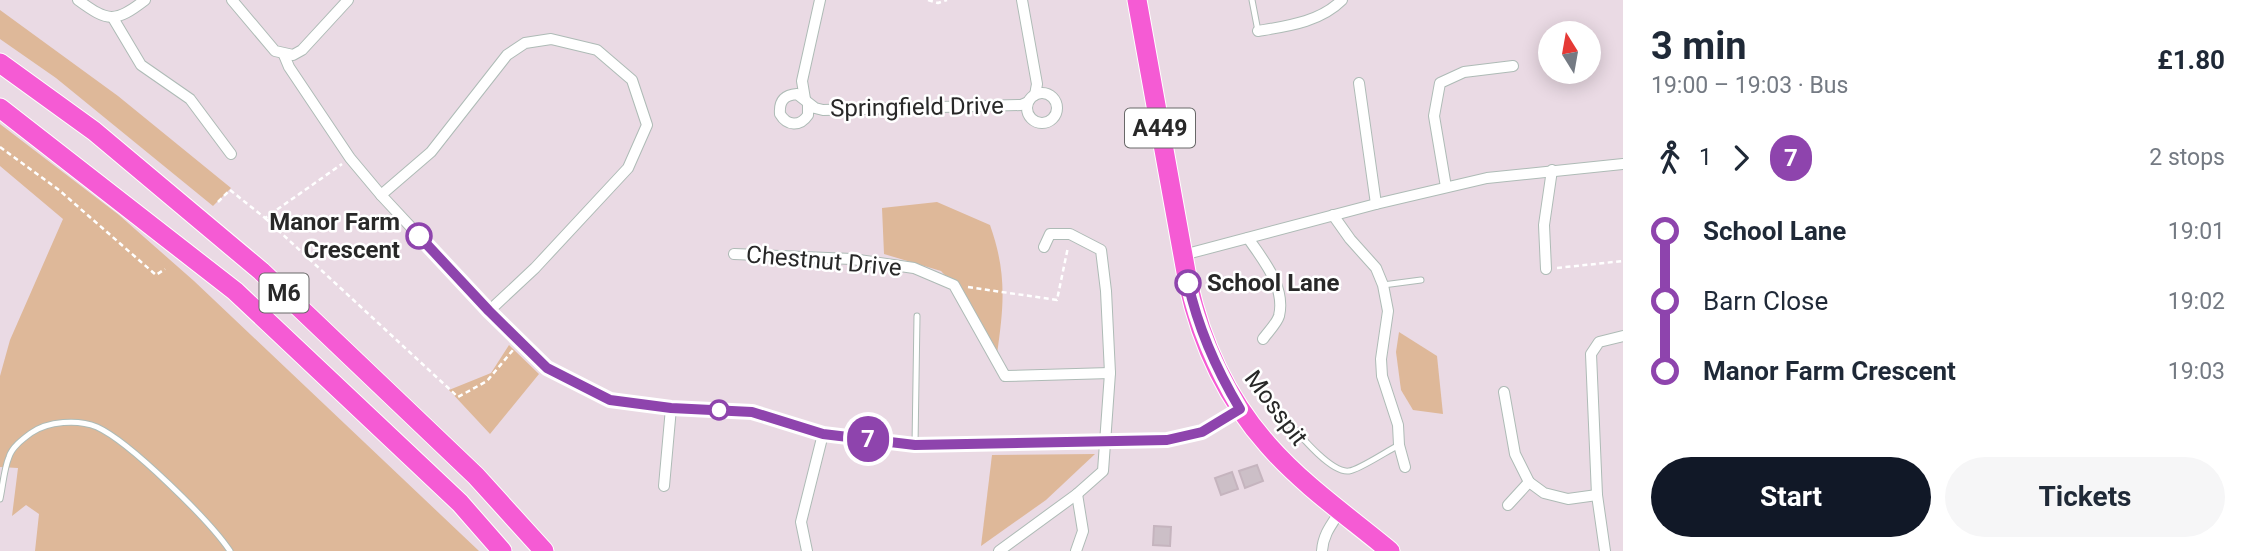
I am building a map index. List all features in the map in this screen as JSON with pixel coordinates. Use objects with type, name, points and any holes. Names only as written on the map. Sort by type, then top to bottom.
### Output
[{"type":"highway","name":"A449","points":[[1137,0],[1183,255]]},
{"type":"highway","name":"M6","points":[[0,63],[94,131],[261,271],[476,476],[544,551]]},
{"type":"highway","name":"M6","points":[[0,108],[235,292],[460,503],[502,551]]},
{"type":"highway","name":"Mosspit","points":[[1183,255],[1199,321],[1215,365],[1240,409],[1283,461],[1390,551]]},
{"type":"street","points":[[78,0],[100,15],[113,18],[126,14],[145,0]]},
{"type":"street","points":[[232,0],[275,51],[285,55],[293,55],[302,50],[348,0]]},
{"type":"street","name":"Springfield Drive","points":[[820,0],[802,81],[806,101],[823,110],[1021,105],[1031,99],[1037,84],[1022,0]]},
{"type":"street","points":[[1258,31],[1299,24],[1331,11],[1342,0]]},
{"type":"street","points":[[113,18],[141,65],[190,99],[231,154]]},
{"type":"street","points":[[382,195],[431,152],[506,55],[525,43],[551,39],[597,50],[632,80],[647,125],[628,169],[543,259],[489,311]]},
{"type":"street","points":[[285,55],[289,67],[350,158],[489,311],[547,368],[610,400],[671,408],[752,412],[823,434],[915,445],[1167,440],[1202,432],[1240,409]]},
{"type":"street","points":[[1446,187],[1434,116],[1440,83],[1464,72],[1513,66]]},
{"type":"street","points":[[1359,83],[1376,204]]},
{"type":"street","points":[[1183,255],[1487,178],[1623,164]]},
{"type":"street","points":[[1546,269],[1544,225],[1552,170]]},
{"type":"street","points":[[1333,215],[1376,268],[1383,285],[1388,311],[1381,359],[1382,376],[1398,425],[1399,445],[1405,467]]},
{"type":"street","points":[[999,551],[1077,494],[1103,471],[1110,373],[1101,250],[1070,234],[1050,234],[1044,247]]},
{"type":"street","points":[[1248,238],[1273,275],[1279,297],[1279,317],[1263,339]]},
{"type":"street","name":"Chestnut Drive","points":[[734,254],[864,261],[914,268],[954,285]]},
{"type":"street","points":[[954,285],[1005,376],[1110,373]]},
{"type":"street","points":[[1605,551],[1597,495],[1591,354],[1599,342],[1623,336]]},
{"type":"street","points":[[1504,392],[1515,454],[1528,482],[1544,493],[1568,499],[1597,495]]},
{"type":"street","points":[[664,486],[671,408]]},
{"type":"street","points":[[807,551],[801,522],[823,434]]},
{"type":"street","points":[[1508,505],[1528,482]]},
{"type":"street","points":[[1076,551],[1083,531],[1077,494]]},
{"type":"street","points":[[1322,551],[1327,530],[1341,510]]},
{"type":"lane","points":[[1252,0],[1258,31]]},
{"type":"lane","points":[[1383,285],[1421,280]]},
{"type":"lane","points":[[915,445],[917,316]]},
{"type":"lane","points":[[1278,410],[1306,441],[1339,470],[1348,471],[1361,467],[1399,445]]},
{"type":"lane","points":[[0,499],[9,456],[24,438],[39,428],[65,422],[96,427],[127,448],[167,484],[202,518],[230,551]]},
{"type":"path","points":[[928,0],[937,3],[947,0]]},
{"type":"path","points":[[0,147],[59,190],[156,275],[165,269]]},
{"type":"path","points":[[265,218],[350,158]]},
{"type":"path","points":[[218,202],[230,190],[265,218],[458,397],[487,381],[520,342]]},
{"type":"path","points":[[954,285],[1057,300],[1070,234]]},
{"type":"path","points":[[1546,269],[1623,261]]},
{"type":"shaded area","points":[[0,10],[118,96],[231,188],[213,206],[56,78],[0,39]]},
{"type":"shaded area","points":[[0,124],[119,215],[194,281],[479,551],[35,551],[39,514],[26,505],[12,516],[18,468],[0,467],[0,376],[10,340],[63,219],[0,166]]},
{"type":"shaded area","points":[[937,202],[990,225],[1002,274],[997,354],[954,285],[941,271],[884,254],[882,208]]},
{"type":"shaded area","points":[[1399,332],[1437,356],[1443,414],[1413,410],[1401,390],[1396,352]]},
{"type":"shaded area","points":[[509,345],[539,374],[490,434],[449,390],[491,373]]},
{"type":"shaded area","points":[[1095,454],[1046,500],[981,546],[992,455]]},
{"type":"building","points":[[1257,465],[1263,481],[1245,488],[1239,471]]},
{"type":"building","points":[[1232,472],[1238,489],[1221,495],[1215,478]]},
{"type":"building","points":[[1154,526],[1171,527],[1170,546],[1153,545]]},
{"type":"bus line","name":"7","points":[[419,236],[547,368],[610,400],[671,408],[752,412],[823,434],[915,445],[1167,440],[1202,432],[1240,409],[1215,365],[1188,283]]},
{"type":"place","name":"Manor Farm Crescent","points":[[419,236]]},
{"type":"place","name":"School Lane","points":[[1188,283]]}]
